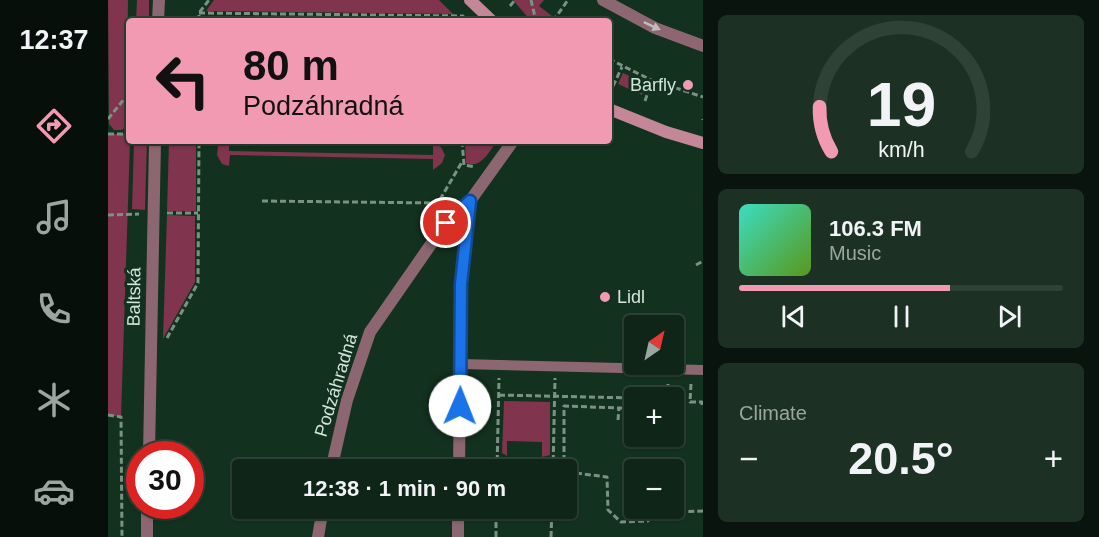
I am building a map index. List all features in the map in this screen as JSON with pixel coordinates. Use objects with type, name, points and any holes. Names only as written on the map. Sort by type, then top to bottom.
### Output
[{"type":"street","points":[[158,18],[159,0]]},
{"type":"street","points":[[603,0],[655,28],[703,46]]},
{"type":"street","points":[[474,1],[489,18]]},
{"type":"street","points":[[612,111],[666,132],[703,143]]},
{"type":"street","name":"Baltská","points":[[148,441],[156,144]]},
{"type":"street","name":"Podzáhradná","points":[[334,459],[347,400],[370,332],[436,237],[457,210],[470,201],[511,144]]},
{"type":"street","name":"Podzáhradná","points":[[459,459],[461,284],[470,201]]},
{"type":"street","points":[[147,519],[147,537]]},
{"type":"street","points":[[318,537],[321,519]]},
{"type":"street","points":[[458,519],[458,537]]},
{"type":"lane","points":[[461,364],[703,370]]},
{"type":"path","points":[[199,18],[199,13],[209,0]]},
{"type":"path","points":[[510,6],[515,0]]},
{"type":"path","points":[[531,0],[535,18]]},
{"type":"path","points":[[555,18],[568,0]]},
{"type":"path","points":[[199,13],[463,16],[463,18]]},
{"type":"path","points":[[612,61],[652,80],[703,97]]},
{"type":"path","points":[[614,86],[622,67]]},
{"type":"path","points":[[645,101],[652,80]]},
{"type":"path","points":[[108,119],[126,97]]},
{"type":"path","points":[[108,134],[126,134]]},
{"type":"path","points":[[163,344],[198,283],[199,144]]},
{"type":"path","points":[[262,201],[438,202],[462,162],[462,144]]},
{"type":"path","points":[[462,162],[467,168],[476,167]]},
{"type":"path","points":[[108,215],[129,216]]},
{"type":"path","points":[[696,265],[703,261]]},
{"type":"path","points":[[497,459],[500,365]]},
{"type":"path","points":[[553,459],[555,366]]},
{"type":"path","points":[[668,387],[668,384],[697,384]]},
{"type":"path","points":[[691,384],[690,402],[702,402],[702,406]]},
{"type":"path","points":[[499,395],[624,398]]},
{"type":"path","points":[[564,459],[564,406],[624,408]]},
{"type":"path","points":[[618,420],[619,408]]},
{"type":"path","points":[[108,415],[121,417],[122,537]]},
{"type":"path","points":[[577,473],[608,477],[608,510],[621,522],[648,521],[655,513],[703,512]]},
{"type":"path","points":[[496,519],[496,537]]},
{"type":"path","points":[[552,519],[552,537]]},
{"type":"shaded area","points":[[108,0],[128,0],[126,126],[122,130],[114,130],[109,124]]},
{"type":"shaded area","points":[[137,0],[149,0],[149,18],[136,18]]},
{"type":"shaded area","points":[[214,0],[439,0],[453,14],[206,11]]},
{"type":"shaded area","points":[[513,0],[544,0],[539,6],[552,16],[550,18],[528,18]]},
{"type":"shaded area","points":[[623,73],[647,84],[642,95],[618,84]]},
{"type":"shaded area","points":[[108,134],[126,134],[126,144],[130,144],[121,417],[108,415]]},
{"type":"shaded area","points":[[134,144],[147,144],[145,210],[132,209]]},
{"type":"shaded area","points":[[169,144],[196,144],[196,211],[167,211]]},
{"type":"shaded area","points":[[229,144],[229,151],[433,155],[433,144],[435,144],[441,147],[445,155],[442,163],[433,170],[433,159],[230,155],[229,166],[222,164],[217,155],[218,146]]},
{"type":"shaded area","points":[[465,144],[495,144],[480,162],[466,163]]},
{"type":"shaded area","points":[[167,215],[195,216],[195,282],[163,339]]},
{"type":"shaded area","points":[[504,401],[550,402],[550,455],[542,457],[542,442],[507,441],[507,456],[502,453]]},
{"type":"place","name":"Barfly","points":[[688,85]]},
{"type":"place","name":"Lidl","points":[[605,297]]},
{"type":"route","points":[[446,223],[457,210],[470,201],[461,284],[460,406]]}]
